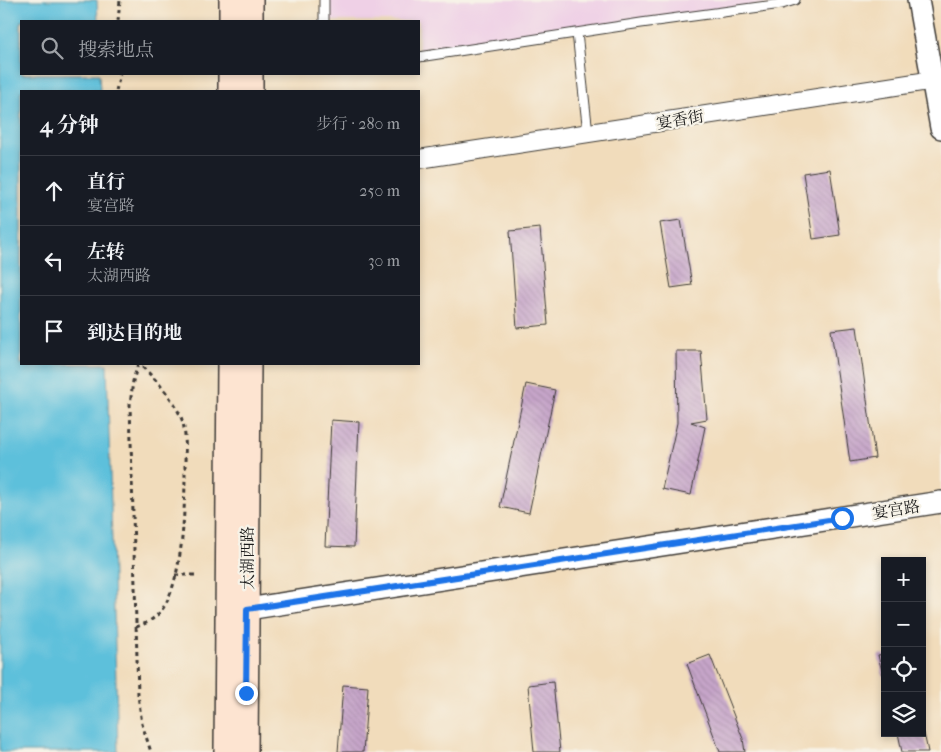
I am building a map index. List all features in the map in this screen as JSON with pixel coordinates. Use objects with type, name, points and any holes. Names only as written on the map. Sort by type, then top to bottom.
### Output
[{"type":"main road","points":[[232,0],[232,20]]},
{"type":"main road","points":[[250,0],[250,20]]},
{"type":"main road","points":[[231,90],[232,75]]},
{"type":"main road","points":[[250,75],[250,90]]},
{"type":"main road","name":"太湖西路","points":[[230,365],[245,752]]},
{"type":"main road","name":"太湖西路","points":[[227,752],[238,609],[248,365]]},
{"type":"street","points":[[918,0],[937,80],[941,128]]},
{"type":"street","name":"宴香街","points":[[420,159],[937,80]]},
{"type":"street","name":"宴宫路","points":[[238,609],[941,502]]},
{"type":"lane","points":[[324,0],[324,20]]},
{"type":"lane","points":[[420,57],[782,4],[795,0]]},
{"type":"lane","points":[[577,33],[588,133]]},
{"type":"path","points":[[118,20],[120,0]]},
{"type":"path","points":[[116,90],[120,75]]},
{"type":"path","points":[[138,365],[133,381],[130,405],[138,695],[142,724],[151,752]]},
{"type":"path","points":[[136,628],[148,623],[161,610],[173,584],[181,545],[185,486],[185,438],[181,418],[170,399],[149,373],[139,365]]},
{"type":"path","points":[[175,575],[195,575]]},
{"type":"shaded area","points":[[329,0],[795,0],[420,54],[420,20],[329,20]]},
{"type":"water","points":[[0,0],[97,0],[98,20],[20,20],[20,75],[99,75],[100,90],[20,90],[20,365],[107,365],[118,752],[0,752]]},
{"type":"building","points":[[830,169],[840,235],[813,239],[803,173]]},
{"type":"building","points":[[681,220],[692,285],[671,288],[660,223]]},
{"type":"building","points":[[540,228],[548,325],[517,328],[510,231]]},
{"type":"building","points":[[857,327],[875,458],[850,462],[831,330]]},
{"type":"building","points":[[676,351],[701,351],[707,419],[691,422],[705,427],[691,495],[662,489],[677,423]]},
{"type":"building","points":[[526,384],[555,390],[529,513],[500,507]]},
{"type":"building","points":[[331,420],[359,422],[354,547],[325,546]]},
{"type":"building","points":[[710,655],[743,739],[745,752],[720,752],[687,664]]},
{"type":"building","points":[[878,655],[881,655],[881,668]]},
{"type":"building","points":[[553,682],[560,752],[534,752],[528,685]]},
{"type":"building","points":[[343,685],[368,687],[363,752],[338,752]]},
{"type":"building","points":[[899,737],[925,737],[928,752],[902,752]]},
{"type":"route","points":[[246,693],[247,609],[842,518]]}]
